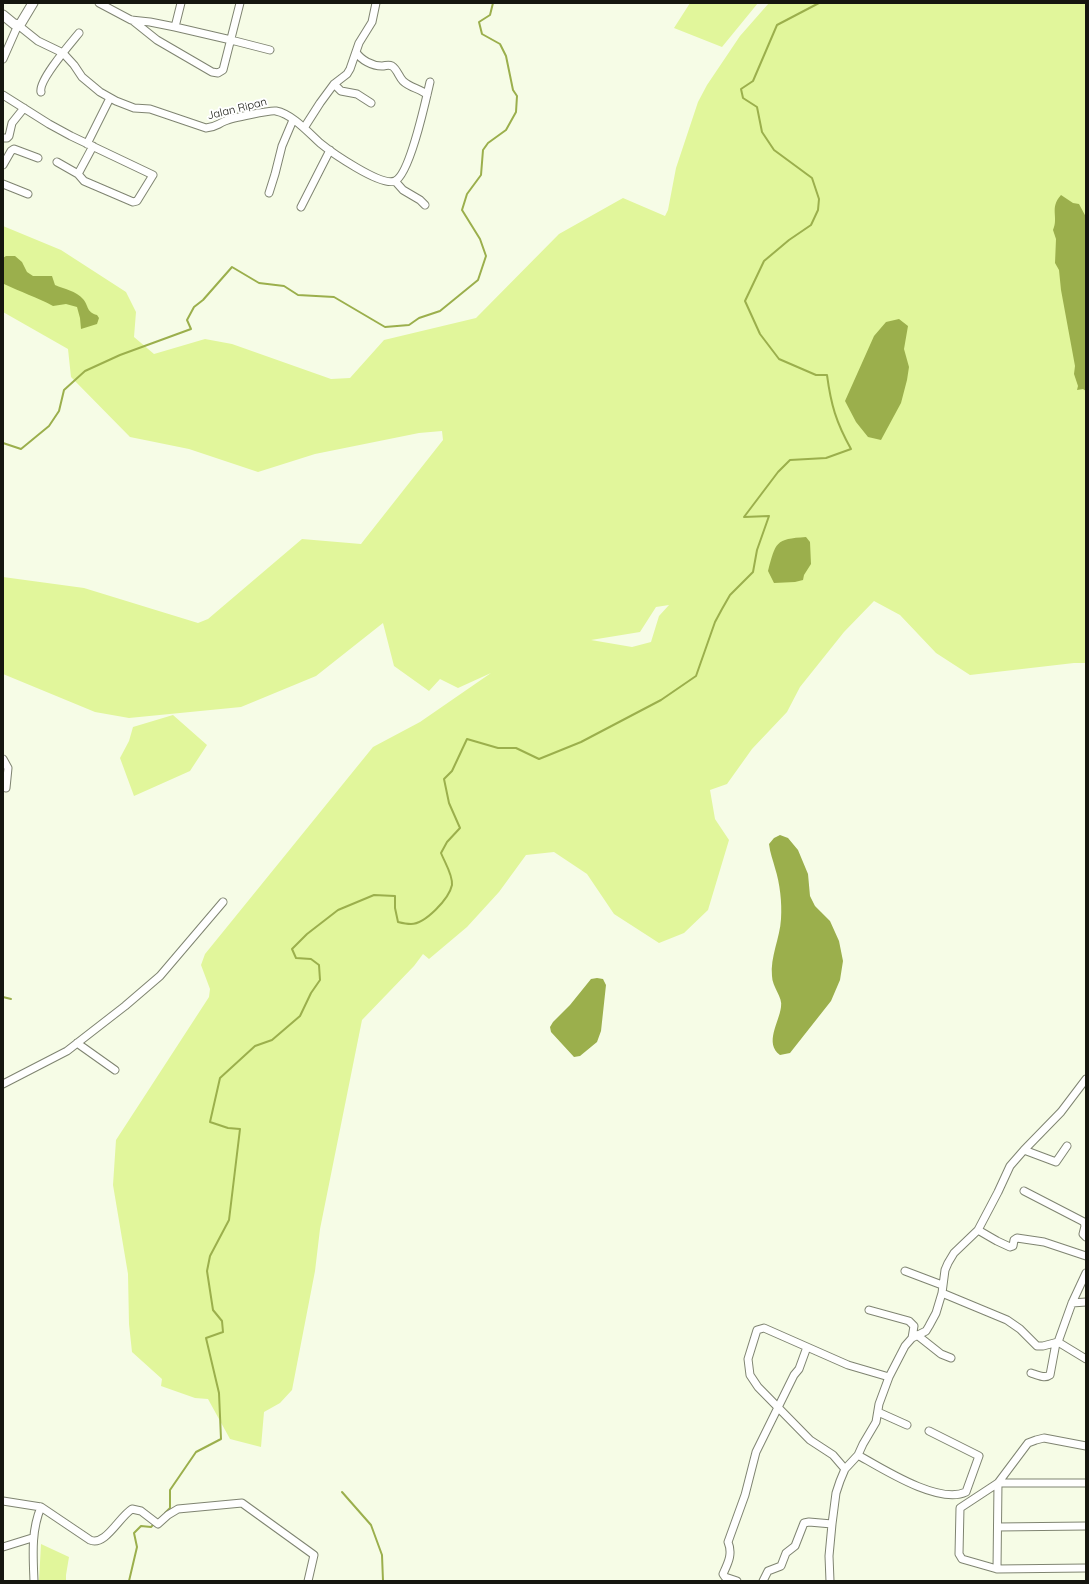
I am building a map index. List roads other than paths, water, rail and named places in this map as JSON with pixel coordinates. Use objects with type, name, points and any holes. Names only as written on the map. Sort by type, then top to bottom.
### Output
[{"type":"street","points":[[3,59],[18,25],[21,23],[33,3]]},
{"type":"street","points":[[99,3],[132,20],[157,40],[212,72],[218,73],[223,70],[240,3]]},
{"type":"street","points":[[116,11],[119,3]]},
{"type":"street","points":[[175,27],[181,3]]},
{"type":"street","points":[[304,128],[334,84],[347,74],[350,69],[359,43],[372,22],[376,3]]},
{"type":"street","points":[[3,15],[18,25]]},
{"type":"street","points":[[132,20],[175,27],[270,50]]},
{"type":"street","name":"Jalan Ripan","points":[[18,25],[38,41],[63,53],[82,77],[100,92],[134,108],[150,109],[206,128],[215,127],[226,121],[256,115],[266,111],[282,113],[304,128],[330,150],[360,170],[381,179],[397,179]]},
{"type":"street","points":[[41,92],[40,86],[79,33]]},
{"type":"street","points":[[356,52],[362,59],[369,63],[382,66],[392,66],[404,82],[414,89],[425,92],[427,95]]},
{"type":"street","points":[[425,205],[420,200],[403,190],[397,179],[404,171],[416,137],[430,82]]},
{"type":"street","points":[[334,84],[341,91],[357,94],[371,103]]},
{"type":"street","points":[[3,95],[50,124],[153,175],[137,201],[133,202],[84,181],[78,174],[57,162]]},
{"type":"street","points":[[78,174],[110,98]]},
{"type":"street","points":[[3,138],[7,138],[9,136],[12,123],[24,108]]},
{"type":"street","points":[[268,193],[276,174],[282,146],[293,120]]},
{"type":"street","points":[[3,165],[10,151],[14,148],[38,158]]},
{"type":"street","points":[[301,207],[330,150]]},
{"type":"street","points":[[3,184],[28,194]]},
{"type":"street","points":[[3,759],[8,768],[6,788]]},
{"type":"street","points":[[3,1084],[67,1051],[148,988],[224,902]]},
{"type":"street","points":[[78,1043],[115,1070]]},
{"type":"street","points":[[830,1581],[829,1556],[836,1493],[845,1469],[858,1455],[876,1422],[889,1377],[905,1346],[915,1337],[926,1331],[936,1313],[942,1293],[945,1270],[954,1253],[978,1230],[1007,1171],[1024,1150],[1061,1112],[1086,1079]]},
{"type":"street","points":[[1024,1150],[1056,1162],[1068,1146]]},
{"type":"street","points":[[1024,1191],[1084,1222],[1085,1226],[1083,1234],[1086,1238]]},
{"type":"street","points":[[978,1230],[996,1241],[1010,1247],[1013,1246],[1014,1240],[1017,1238],[1044,1242],[1086,1256]]},
{"type":"street","points":[[905,1271],[942,1285]]},
{"type":"street","points":[[1031,1373],[1045,1377],[1050,1374],[1057,1342],[1072,1303],[1086,1273]]},
{"type":"street","points":[[942,1293],[1007,1320],[1020,1329],[1037,1346],[1057,1342],[1086,1359]]},
{"type":"street","points":[[1072,1303],[1086,1302]]},
{"type":"street","points":[[869,1310],[909,1321],[914,1326],[915,1337]]},
{"type":"street","points":[[845,1469],[833,1455],[810,1440],[758,1387],[750,1375],[748,1359],[756,1330],[764,1328],[848,1365],[889,1377]]},
{"type":"street","points":[[915,1337],[941,1354],[951,1358]]},
{"type":"street","points":[[737,1581],[724,1577],[723,1574],[730,1558],[728,1542],[745,1495],[756,1452],[794,1375],[799,1369],[806,1347]]},
{"type":"street","points":[[878,1412],[907,1425]]},
{"type":"street","points":[[858,1455],[902,1480],[944,1495],[966,1492],[979,1456],[929,1431]]},
{"type":"street","points":[[1086,1446],[1044,1438],[1028,1443],[998,1483],[960,1508],[958,1554],[962,1560],[997,1569],[1086,1568]]},
{"type":"street","points":[[998,1483],[1086,1483]]},
{"type":"street","points":[[997,1569],[998,1483]]},
{"type":"street","points":[[3,1501],[41,1507],[90,1540],[97,1542],[103,1539],[130,1510],[138,1510],[158,1524],[165,1517],[178,1509],[242,1503],[314,1555],[308,1581]]},
{"type":"street","points":[[34,1581],[32,1538],[41,1507]]},
{"type":"street","points":[[763,1581],[768,1571],[781,1566],[786,1553],[795,1546],[804,1523],[832,1524]]},
{"type":"street","points":[[998,1527],[1086,1526]]},
{"type":"street","points":[[3,1547],[32,1538]]},
{"type":"waterway","points":[[3,443],[21,449],[49,426],[59,411],[64,390],[85,371],[120,355],[191,329],[187,320],[194,307],[203,300],[232,267],[259,283],[284,286],[298,295],[334,297],[385,327],[409,325],[419,318],[440,311],[478,280],[486,256],[480,239],[462,210],[467,194],[481,175],[483,150],[488,143],[506,130],[516,112],[517,96],[513,90],[506,56],[500,44],[482,34],[479,22],[490,15],[493,3]]},
{"type":"waterway","points":[[165,1513],[170,1508],[170,1490],[196,1452],[221,1439],[219,1393],[206,1338],[223,1332],[222,1321],[213,1310],[207,1271],[210,1256],[229,1220],[240,1129],[228,1128],[210,1122],[220,1078],[255,1046],[272,1040],[300,1016],[311,993],[320,980],[319,965],[311,959],[296,958],[292,949],[307,934],[338,910],[374,895],[395,896],[395,908],[398,922],[409,924],[417,923],[436,910],[450,891],[452,885],[450,873],[441,853],[447,842],[460,828],[449,803],[444,779],[452,771],[467,739],[498,748],[516,748],[539,759],[581,742],[661,700],[696,676],[715,622],[722,609],[730,595],[753,572],[757,550],[769,516],[744,517],[778,472],[790,460],[826,458],[851,449],[841,430],[835,413],[827,375],[816,375],[779,359],[760,334],[745,301],[764,261],[789,240],[811,225],[818,210],[819,199],[812,178],[774,150],[762,132],[757,107],[743,98],[741,89],[753,81],[777,25],[819,3]]},
{"type":"waterway","points":[[3,997],[11,999]]},
{"type":"waterway","points":[[342,1492],[371,1525],[382,1555],[383,1581]]},
{"type":"waterway","points":[[129,1581],[137,1547],[134,1533],[141,1526],[151,1527],[155,1523]]}]
